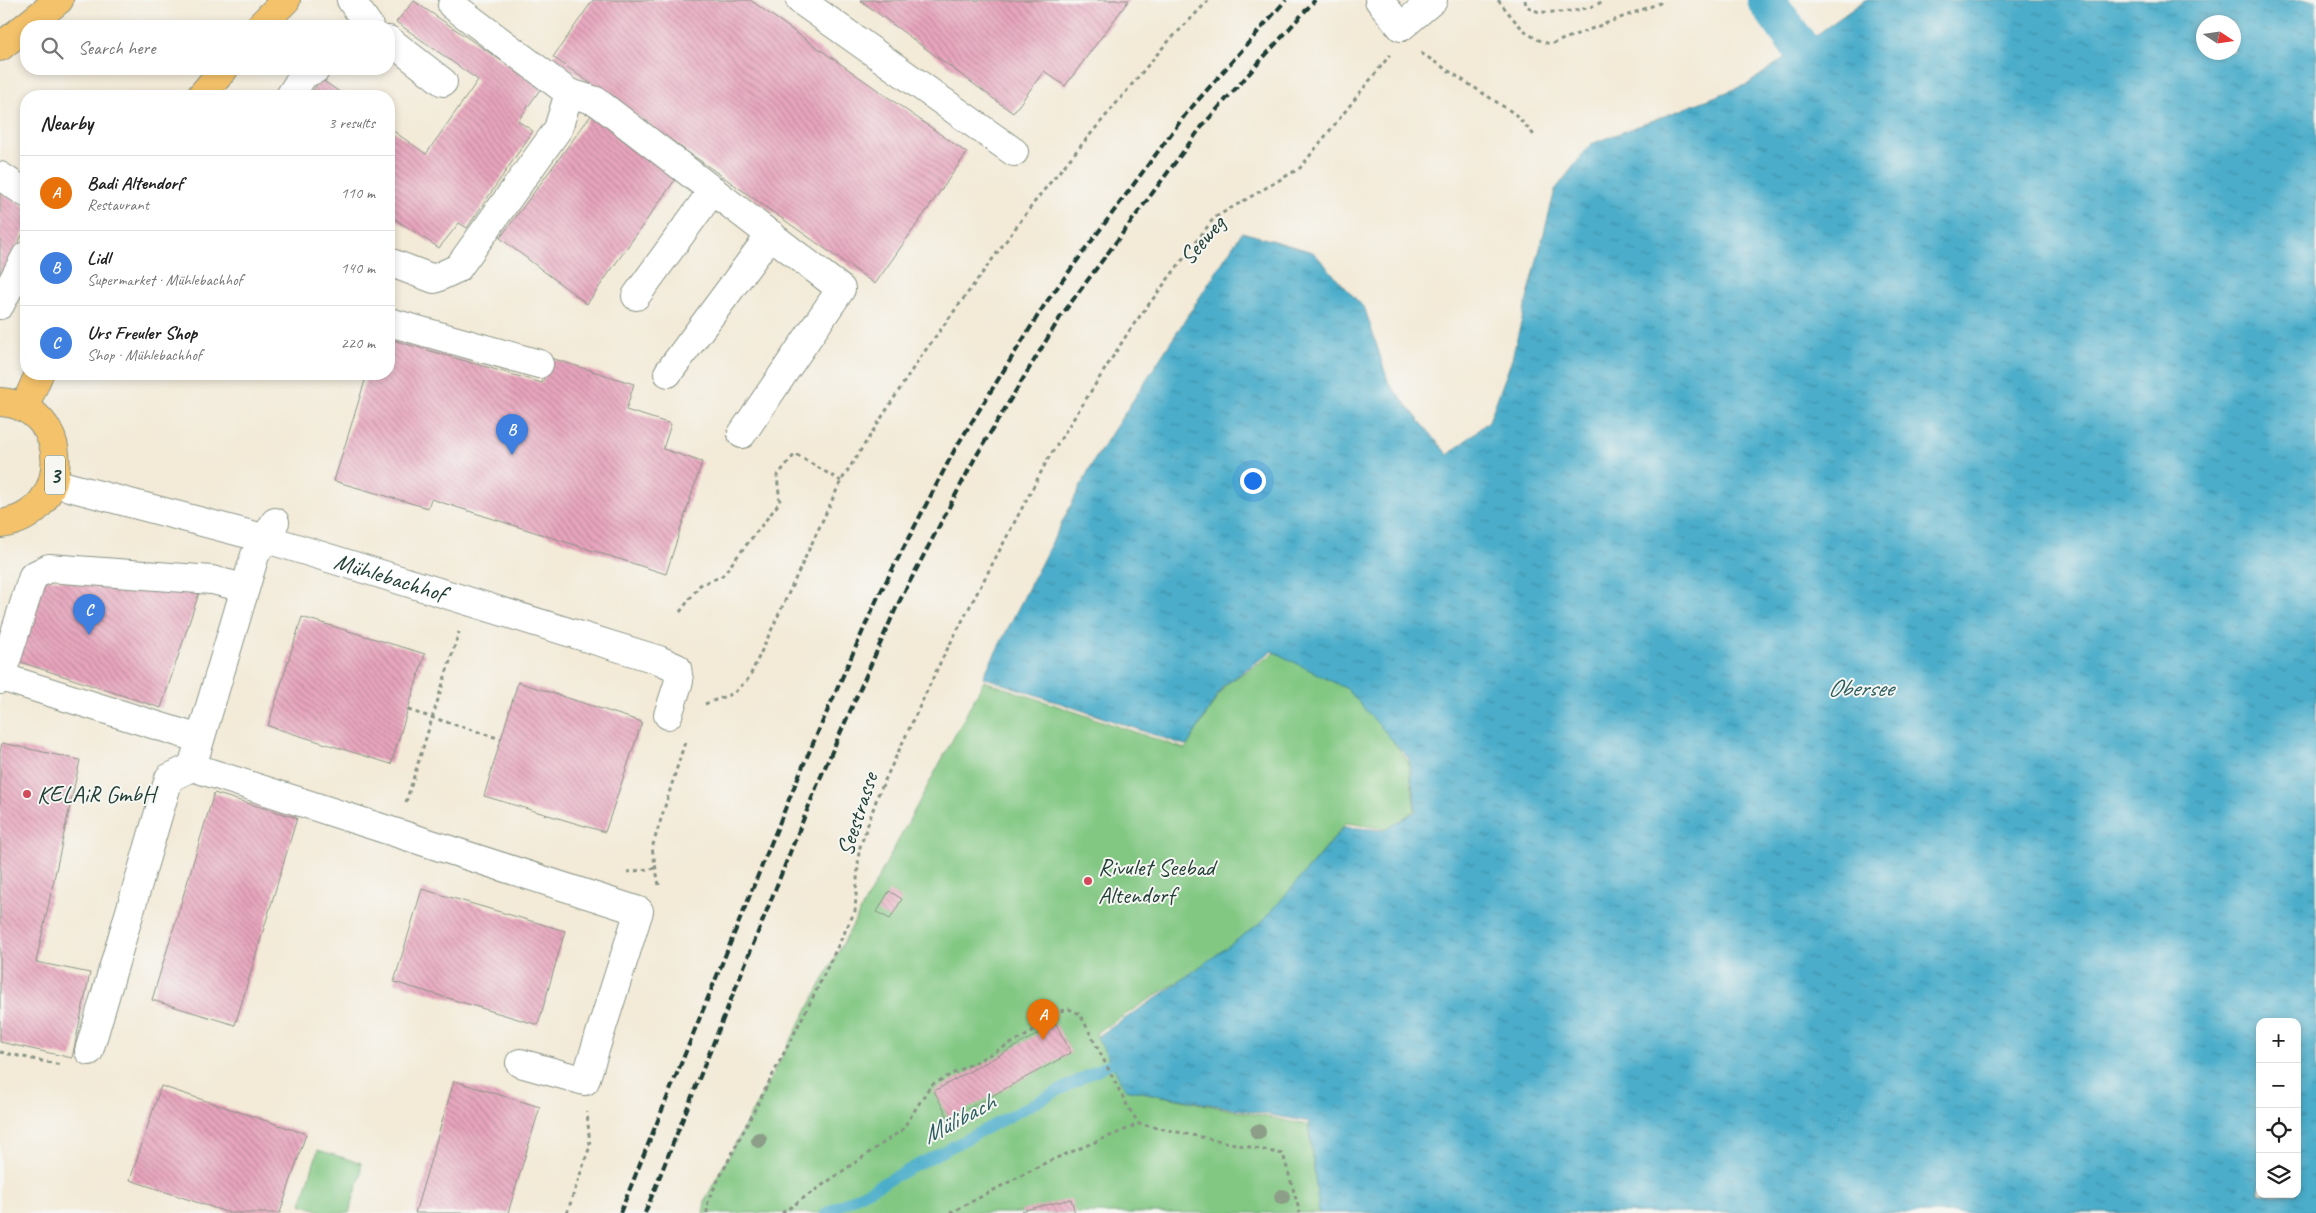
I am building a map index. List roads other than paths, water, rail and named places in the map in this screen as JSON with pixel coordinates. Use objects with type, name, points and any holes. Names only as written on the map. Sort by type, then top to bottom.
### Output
[{"type":"main road","points":[[34,20],[59,0]]},
{"type":"main road","points":[[266,20],[286,0]]},
{"type":"main road","points":[[0,47],[20,31]]},
{"type":"main road","points":[[206,90],[219,75]]},
{"type":"main road","name":"3","points":[[0,524],[11,522],[30,514],[44,500],[54,482],[56,461],[52,440],[42,422],[12,405],[34,380]]},
{"type":"street","points":[[351,0],[366,20]]},
{"type":"street","points":[[800,0],[1014,152]]},
{"type":"street","points":[[1379,0],[1401,27],[1433,0]]},
{"type":"street","points":[[451,2],[569,93],[596,101],[842,289],[742,434]]},
{"type":"street","points":[[395,46],[443,82]]},
{"type":"street","points":[[294,90],[303,75]]},
{"type":"street","points":[[395,264],[434,279],[458,268],[558,129],[569,93]]},
{"type":"street","points":[[636,296],[713,190]]},
{"type":"street","points":[[668,373],[770,234]]},
{"type":"street","points":[[0,305],[20,267]]},
{"type":"street","points":[[395,324],[539,364]]},
{"type":"street","name":"Mühlebachhof","points":[[54,482],[271,530],[659,660],[677,668],[679,681],[668,715]]},
{"type":"street","points":[[192,767],[255,555],[271,530]]},
{"type":"street","points":[[200,739],[0,678],[33,576],[49,568],[212,580],[245,588]]},
{"type":"street","points":[[89,1051],[168,778],[192,767],[639,912],[584,1081],[520,1063]]},
{"type":"water","name":"Obersee","points":[[1865,0],[2316,0],[2316,1213],[1319,1213],[1309,1122],[1125,1089],[1097,1037],[1158,997],[1263,921],[1344,827],[1385,830],[1416,811],[1409,759],[1347,689],[1272,651],[1223,686],[1187,746],[983,677],[1093,462],[1242,232],[1313,252],[1365,309],[1389,384],[1448,455],[1489,421],[1511,362],[1555,190],[1591,144],[1748,84]]},
{"type":"waterway","points":[[1766,0],[1800,47]]},
{"type":"waterway","name":"Mülibach","points":[[826,1213],[1111,1063],[1124,1059]]},
{"type":"railway","points":[[620,1213],[799,775],[877,599],[955,449],[1045,304],[1185,115],[1286,0]]},
{"type":"railway","points":[[645,1213],[818,783],[897,606],[975,458],[1061,316],[1203,125],[1315,0]]},
{"type":"place","name":"Lidl","points":[[512,455]]},
{"type":"place","name":"Urs Freuler Shop","points":[[89,635]]},
{"type":"place","name":"KELAiR GmbH","points":[[27,794]]},
{"type":"place","name":"Rivulet Seebad Altendorf","points":[[1088,881]]},
{"type":"place","name":"Badi Altendorf","points":[[1043,1040]]}]
